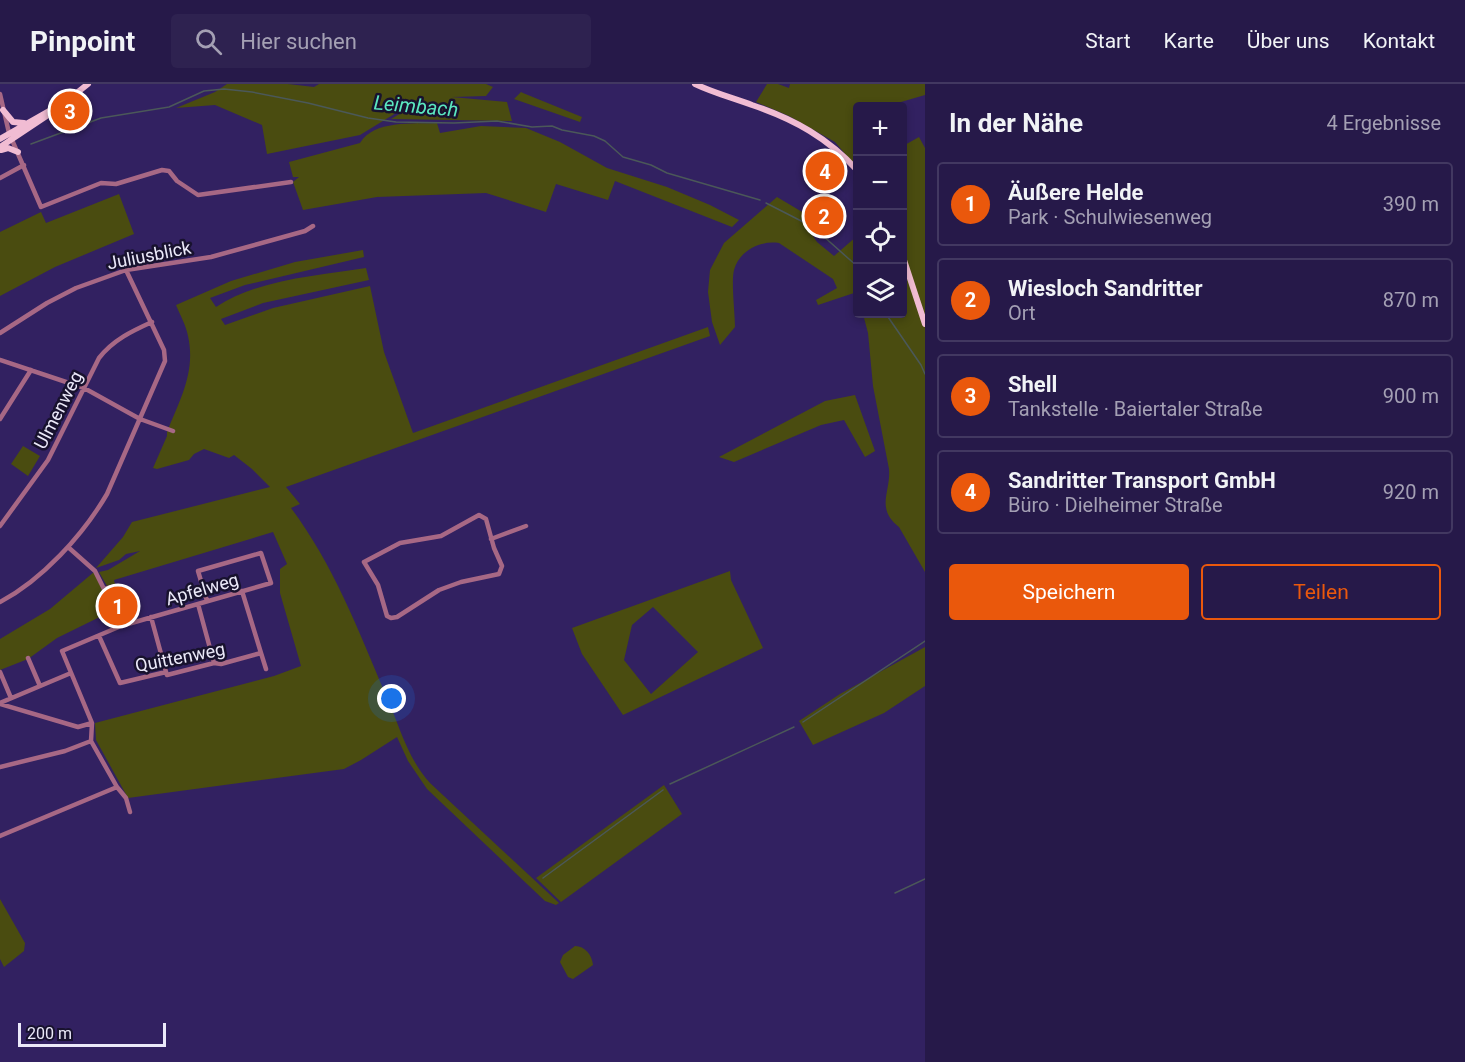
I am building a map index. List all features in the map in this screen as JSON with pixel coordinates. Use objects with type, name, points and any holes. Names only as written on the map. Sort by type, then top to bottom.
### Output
[{"type":"main road","points":[[0,139],[11,136],[60,106],[88,84]]},
{"type":"main road","points":[[695,84],[787,118],[833,146],[853,166]]},
{"type":"main road","points":[[0,149],[25,123],[60,106]]},
{"type":"main road","points":[[3,110],[13,122],[25,123]]},
{"type":"main road","points":[[0,149],[8,148],[18,152]]},
{"type":"main road","points":[[906,264],[925,324]]},
{"type":"street","points":[[0,94],[11,136],[41,207],[101,183],[116,184],[162,170],[169,171],[177,181],[198,195],[291,182]]},
{"type":"street","points":[[0,178],[24,165]]},
{"type":"street","name":"Juliusblick","points":[[0,333],[47,303],[76,288],[126,270],[211,257],[305,231],[313,226]]},
{"type":"street","points":[[0,602],[18,593],[68,548],[99,508],[165,361],[164,350],[152,322],[126,270]]},
{"type":"street","name":"Ulmenweg","points":[[0,526],[48,460],[106,349],[130,332],[152,322]]},
{"type":"street","points":[[0,360],[84,388],[140,419],[173,431]]},
{"type":"street","points":[[0,419],[31,370]]},
{"type":"street","points":[[479,515],[486,519],[491,539],[502,566],[499,574],[461,582],[439,590],[396,617],[387,616],[378,585],[364,562],[400,543],[441,536],[479,515]]},
{"type":"street","points":[[491,539],[525,526]]},
{"type":"street","points":[[68,548],[95,571],[104,589],[116,586]]},
{"type":"street","name":"Apfelweg","points":[[91,741],[92,723],[62,651],[122,626],[271,583],[261,553],[198,571],[207,601]]},
{"type":"street","points":[[242,591],[266,669]]},
{"type":"street","points":[[198,604],[214,663]]},
{"type":"street","points":[[151,617],[166,672]]},
{"type":"street","name":"Quittenweg","points":[[99,636],[120,683],[166,672],[167,675],[214,663],[221,664],[261,653]]},
{"type":"street","points":[[28,658],[40,686]]},
{"type":"street","points":[[0,672],[11,698]]},
{"type":"street","points":[[0,703],[71,673]]},
{"type":"street","points":[[0,703],[78,727],[92,723]]},
{"type":"street","points":[[0,767],[65,751],[91,741],[117,787],[126,798],[130,812]]},
{"type":"street","points":[[0,836],[117,787]]},
{"type":"shaded area","points":[[227,84],[288,84],[314,87],[319,84],[486,84],[493,87],[486,96],[452,97],[507,102],[512,121],[391,119],[408,109],[396,113],[360,135],[267,154],[262,125],[215,105],[176,108],[215,92]]},
{"type":"shaded area","points":[[767,84],[778,84],[789,88],[790,84],[925,84],[925,95],[901,102],[853,102],[853,163],[835,142],[789,116],[756,102]]},
{"type":"shaded area","points":[[521,92],[582,117],[580,122],[514,99]]},
{"type":"shaded area","points":[[437,123],[440,133],[481,126],[526,128],[560,142],[607,168],[667,187],[739,220],[732,227],[615,181],[608,200],[556,184],[546,212],[486,193],[377,197],[303,210],[293,182],[299,177],[293,177],[289,162],[360,143],[374,130],[384,127]]},
{"type":"shaded area","points":[[919,137],[925,148],[925,572],[899,527],[892,520],[886,506],[889,469],[873,386],[868,333],[864,318],[907,318],[907,144]]},
{"type":"shaded area","points":[[119,194],[134,234],[55,267],[0,296],[0,232],[41,212],[46,223]]},
{"type":"shaded area","points":[[777,197],[814,219],[807,227],[817,242],[834,256],[853,239],[853,293],[818,305],[816,300],[837,288],[833,279],[779,243],[758,245],[740,257],[734,270],[735,327],[720,345],[712,322],[708,292],[710,270],[724,243]]},
{"type":"shaded area","points":[[363,250],[364,257],[245,285],[210,298],[216,307],[269,284],[366,268],[369,280],[263,303],[221,319],[225,325],[273,308],[370,286],[384,352],[413,433],[708,327],[710,336],[286,487],[300,504],[291,508],[320,552],[344,598],[415,763],[430,783],[559,903],[556,905],[545,901],[427,789],[408,761],[397,737],[344,769],[128,798],[96,740],[95,723],[274,676],[301,666],[280,593],[280,569],[287,564],[273,532],[114,580],[115,584],[107,586],[99,572],[108,570],[140,551],[126,554],[119,560],[96,568],[123,537],[132,522],[270,487],[234,455],[229,458],[204,449],[194,454],[189,460],[157,469],[153,468],[181,397],[190,362],[188,336],[176,305],[231,281],[295,262]]},
{"type":"shaded area","points":[[855,395],[875,451],[865,457],[844,420],[821,425],[734,462],[719,457],[825,401]]},
{"type":"shaded area","points":[[23,446],[40,456],[28,476],[11,464]]},
{"type":"shaded area","points":[[730,571],[731,580],[763,648],[623,715],[582,654],[572,628]],"holes":[[[653,607],[698,652],[651,694],[624,660],[632,625]]]},
{"type":"shaded area","points":[[94,572],[112,611],[57,638],[28,659],[0,670],[0,639],[50,609]]},
{"type":"shaded area","points":[[925,647],[925,686],[884,713],[813,745],[799,721],[840,694]]},
{"type":"shaded area","points":[[664,785],[682,814],[561,902],[536,878]]},
{"type":"shaded area","points":[[0,899],[25,943],[24,951],[4,967],[0,959]]},
{"type":"shaded area","points":[[575,946],[587,952],[593,965],[573,979],[568,977],[560,962],[563,955]]},
{"type":"waterway","name":"Leimbach","points":[[31,144],[101,118],[169,107],[204,91],[224,89],[252,92],[396,122],[497,121],[532,127],[552,126],[594,136],[605,141],[623,157],[651,165],[667,173],[760,200]]},
{"type":"waterway","name":"Leimbach","points":[[766,203],[813,227],[855,264]]},
{"type":"waterway","name":"Leimbach","points":[[889,318],[925,374]]},
{"type":"waterway","points":[[803,722],[925,641]]},
{"type":"waterway","points":[[670,784],[794,727]]},
{"type":"waterway","points":[[543,878],[663,790]]},
{"type":"waterway","points":[[895,893],[925,879]]},
{"type":"place","name":"Shell","points":[[70,111]]},
{"type":"place","name":"Sandritter Transport GmbH","points":[[825,171]]},
{"type":"place","name":"Wiesloch Sandritter","points":[[824,216]]},
{"type":"place","name":"Äußere Helde","points":[[118,606]]}]
